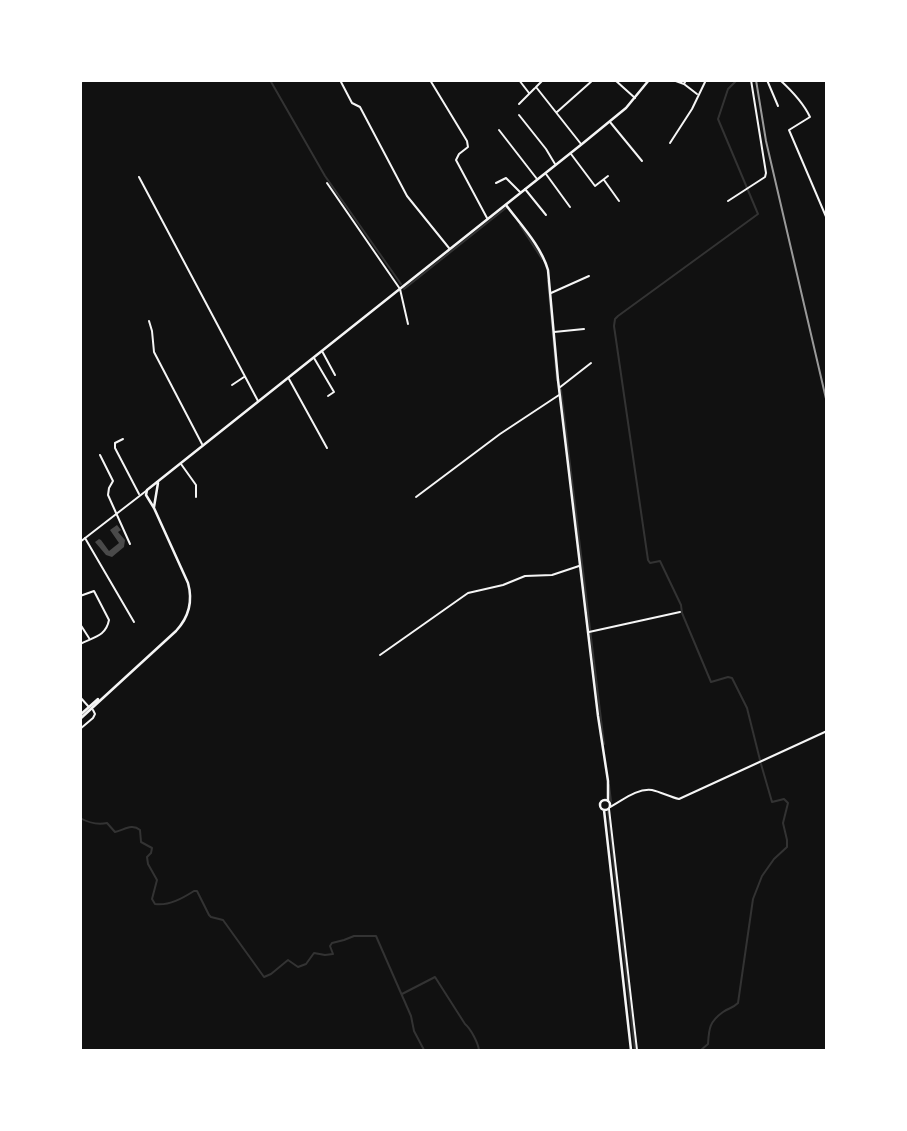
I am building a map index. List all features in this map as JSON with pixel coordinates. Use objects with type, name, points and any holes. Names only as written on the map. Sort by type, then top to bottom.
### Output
[{"type":"main road","points":[[148,489],[582,144],[635,99],[648,81]]},
{"type":"main road","points":[[506,205],[537,246],[550,277],[559,388],[608,781],[610,804],[604,817],[631,1051]]},
{"type":"main road","points":[[154,508],[159,480]]},
{"type":"main road","points":[[148,489],[157,492]]},
{"type":"main road","points":[[80,718],[178,629],[190,608],[188,581],[148,497],[148,489]]},
{"type":"main road","points":[[148,497],[155,497]]},
{"type":"main road","points":[[608,801],[601,804],[601,808],[608,809]]},
{"type":"street","points":[[340,80],[352,103],[360,107],[404,192],[450,249]]},
{"type":"street","points":[[430,80],[467,141],[468,146],[459,153],[456,160],[488,219]]},
{"type":"street","points":[[519,80],[529,94]]},
{"type":"street","points":[[519,104],[543,80]]},
{"type":"street","points":[[556,113],[593,80]]},
{"type":"street","points":[[615,80],[635,99]]},
{"type":"street","points":[[673,80],[684,84],[698,95]]},
{"type":"street","points":[[684,84],[686,80]]},
{"type":"street","points":[[670,143],[706,80]]},
{"type":"street","points":[[729,201],[765,177],[766,173],[751,80]]},
{"type":"street","points":[[767,80],[778,106]]},
{"type":"street","points":[[780,80],[794,93],[810,117],[789,130],[827,219]]},
{"type":"street","points":[[536,87],[582,144]]},
{"type":"street","points":[[519,115],[556,164]]},
{"type":"street","points":[[610,121],[642,161]]},
{"type":"street","points":[[499,130],[537,179]]},
{"type":"street","points":[[570,153],[595,186],[608,176]]},
{"type":"street","points":[[545,173],[570,207]]},
{"type":"street","points":[[139,177],[258,401]]},
{"type":"street","points":[[496,183],[506,178],[520,193]]},
{"type":"street","points":[[604,180],[619,201]]},
{"type":"street","points":[[327,183],[400,289],[408,324]]},
{"type":"street","points":[[525,189],[546,215]]},
{"type":"street","points":[[550,293],[589,276]]},
{"type":"street","points":[[149,321],[154,352],[203,445]]},
{"type":"street","points":[[554,332],[584,330]]},
{"type":"street","points":[[322,351],[335,375]]},
{"type":"street","points":[[314,357],[334,392],[328,396]]},
{"type":"street","points":[[559,388],[591,363]]},
{"type":"street","points":[[232,385],[245,376]]},
{"type":"street","points":[[288,377],[327,448]]},
{"type":"street","points":[[416,497],[500,434],[560,394]]},
{"type":"street","points":[[123,439],[116,443],[115,448],[139,496]]},
{"type":"street","points":[[100,455],[113,481],[109,488],[110,502],[130,544]]},
{"type":"street","points":[[180,463],[196,485],[196,496]]},
{"type":"street","points":[[80,542],[148,489]]},
{"type":"street","points":[[139,496],[148,497]]},
{"type":"street","points":[[85,538],[134,622]]},
{"type":"street","points":[[380,655],[468,593],[503,585],[525,576],[552,575],[580,566]]},
{"type":"street","points":[[80,644],[103,634],[108,624],[108,616],[94,591],[81,596]]},
{"type":"street","points":[[588,632],[680,612]]},
{"type":"street","points":[[80,624],[90,639]]},
{"type":"street","points":[[80,697],[87,709]]},
{"type":"street","points":[[80,729],[94,716],[93,710]]},
{"type":"street","points":[[637,1051],[608,809],[643,790],[679,799],[827,731]]},
{"type":"building","points":[[117,525],[121,530],[118,532],[125,540],[124,547],[112,557],[106,555],[95,542],[101,540],[109,551],[119,543],[110,530]]},
{"type":"waterway","points":[[270,80],[325,176],[401,284]]},
{"type":"waterway","points":[[737,80],[728,89],[718,119],[758,214],[618,316],[614,326],[648,560],[650,563],[660,561],[681,605],[711,682],[732,678],[747,708],[760,760]]},
{"type":"waterway","points":[[404,289],[507,207]]},
{"type":"waterway","points":[[520,225],[542,259]]},
{"type":"waterway","points":[[548,281],[557,380]]},
{"type":"waterway","points":[[561,390],[604,744]]},
{"type":"waterway","points":[[701,1050],[708,1044],[709,1030],[715,1019],[738,1003],[753,899],[762,876],[787,847],[783,823],[788,803],[784,799],[772,802],[761,764]]},
{"type":"waterway","points":[[609,785],[611,801]]},
{"type":"waterway","points":[[608,812],[635,1050]]},
{"type":"waterway","points":[[80,818],[93,823],[107,823],[115,832],[131,827],[140,830],[141,842],[152,848],[147,857],[157,880],[152,899],[155,904],[171,903],[197,891],[209,915],[223,920],[264,977],[288,960],[298,967],[306,964],[314,953],[333,954],[330,946],[332,943],[354,936],[376,936],[424,1050]]},
{"type":"waterway","points":[[402,994],[435,977],[472,1033],[479,1050]]},
{"type":"railway","points":[[80,83],[83,80]]},
{"type":"railway","points":[[756,80],[766,141],[827,403]]}]
